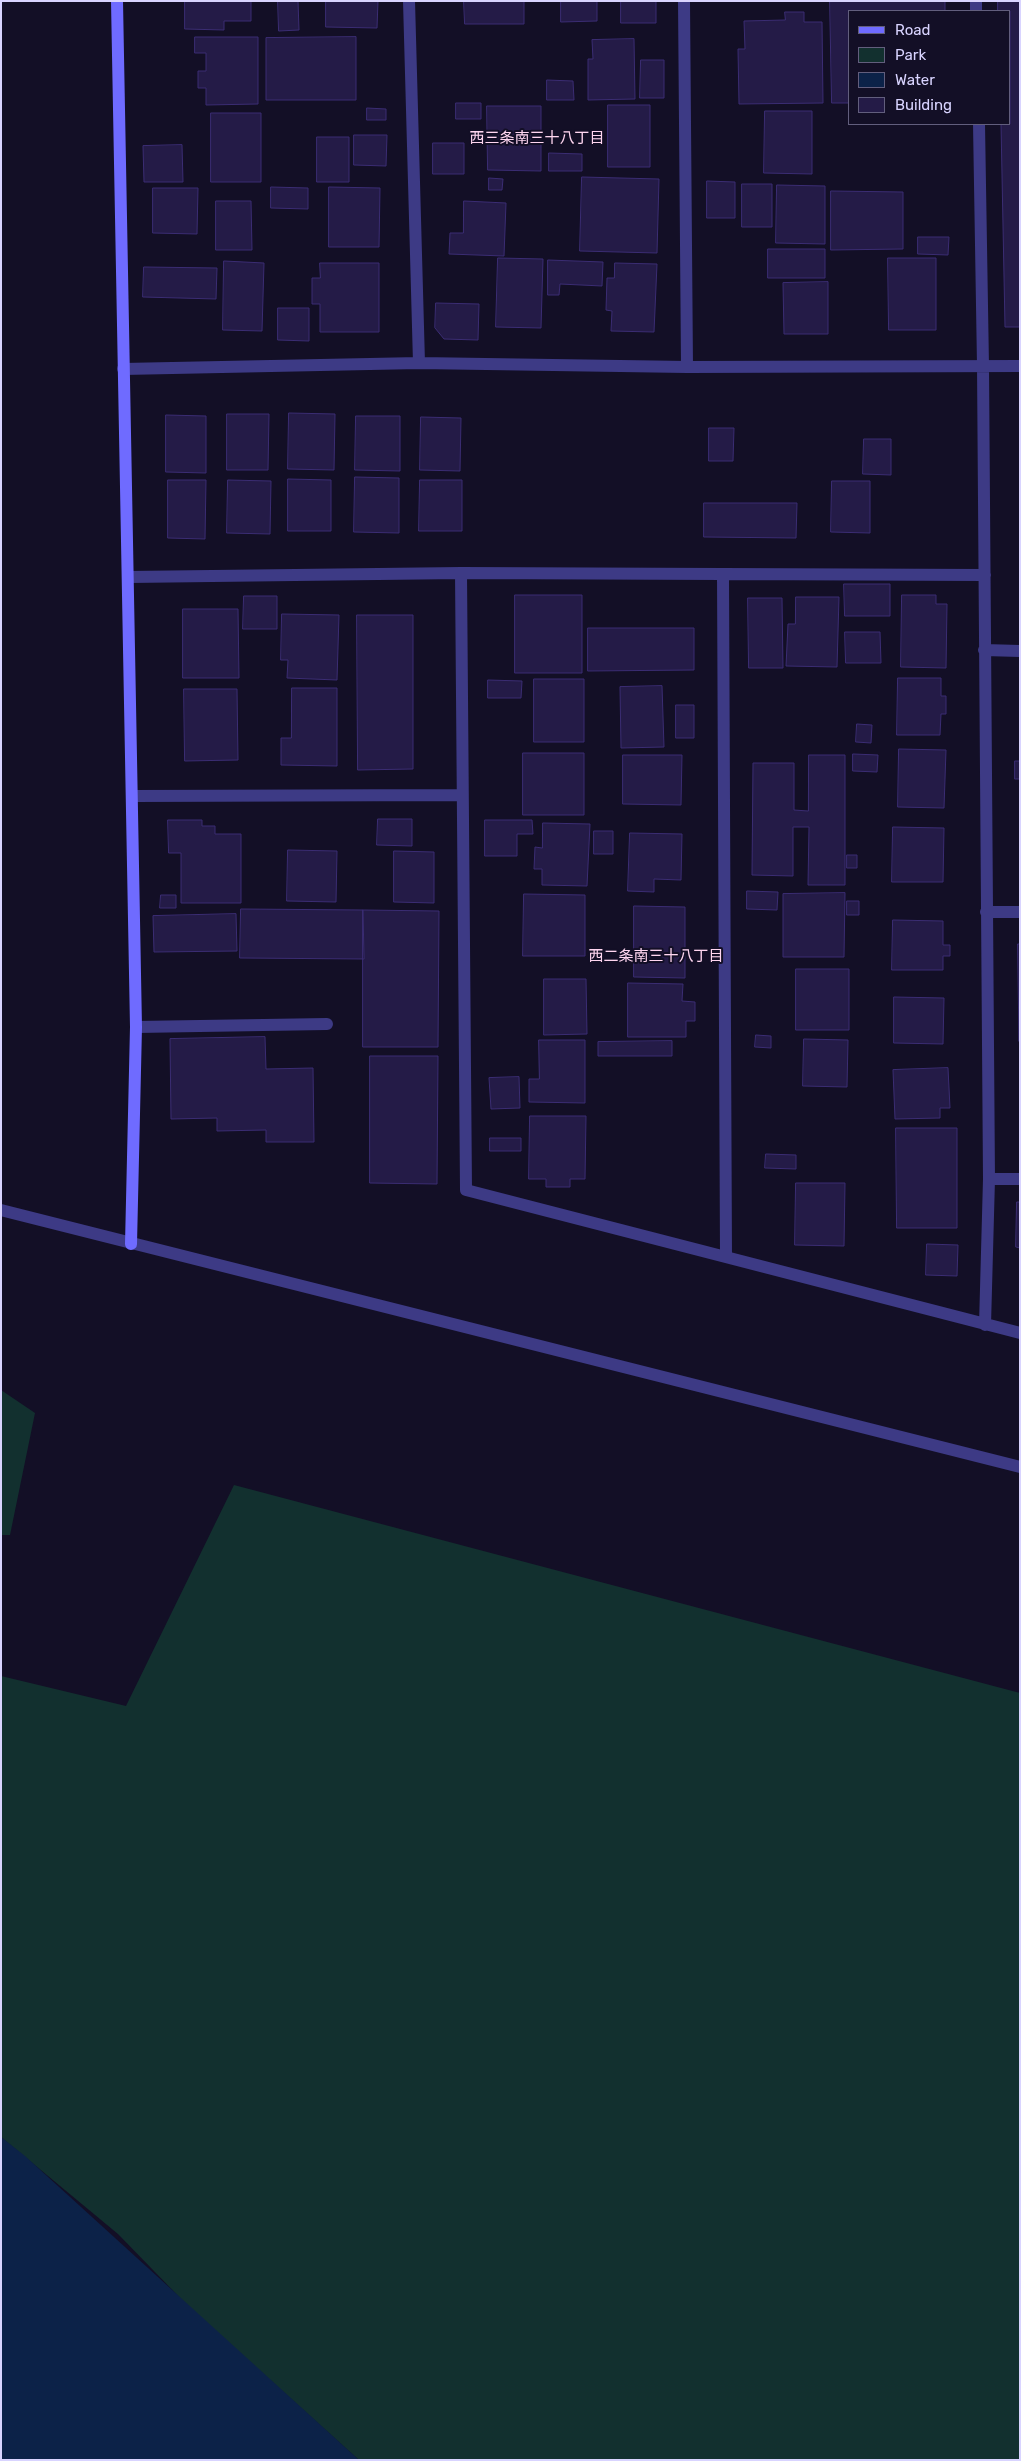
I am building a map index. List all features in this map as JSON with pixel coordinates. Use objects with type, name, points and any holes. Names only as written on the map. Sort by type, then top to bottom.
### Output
[{"type":"street","points":[[117,1],[136,1027],[131,1244]]},
{"type":"street","points":[[409,1],[419,363]]},
{"type":"street","points":[[684,1],[687,367]]},
{"type":"street","points":[[979,125],[984,366],[984,650],[989,1179],[985,1325]]},
{"type":"street","points":[[123,369],[419,363],[687,367],[1020,366]]},
{"type":"street","points":[[129,577],[461,573],[985,576]]},
{"type":"street","points":[[461,573],[466,1190],[1020,1333]]},
{"type":"street","points":[[723,575],[726,1258]]},
{"type":"street","points":[[984,650],[1020,650]]},
{"type":"street","points":[[133,796],[462,795]]},
{"type":"street","points":[[986,912],[1020,912]]},
{"type":"street","points":[[136,1027],[327,1024]]},
{"type":"street","points":[[989,1179],[1020,1179]]},
{"type":"street","points":[[1,1210],[1020,1467]]},
{"type":"green space","points":[[1,1390],[35,1413],[10,1535],[1,1535]]},
{"type":"green space","points":[[234,1485],[1020,1693],[1020,2460],[359,2460],[188,2306],[118,2234],[1,2137],[1,1676],[126,1706]]},
{"type":"water","points":[[1,2137],[25,2156],[359,2460],[1,2460]]},
{"type":"building","points":[[185,1],[251,1],[251,21],[224,21],[224,30],[185,29]]},
{"type":"building","points":[[278,1],[298,1],[299,30],[279,31]]},
{"type":"building","points":[[326,1],[378,1],[377,28],[326,27]]},
{"type":"building","points":[[464,1],[524,1],[524,24],[465,24]]},
{"type":"building","points":[[561,1],[597,1],[597,21],[561,22]]},
{"type":"building","points":[[621,1],[656,1],[656,23],[621,23]]},
{"type":"building","points":[[830,1],[945,1],[945,10],[848,10],[848,103],[832,103]]},
{"type":"building","points":[[998,1],[1020,1],[1020,327],[1005,327],[1001,125],[1011,125],[1011,10],[998,10]]},
{"type":"building","points":[[785,12],[804,12],[804,22],[822,22],[823,103],[739,104],[738,49],[745,49],[744,21],[785,20]]},
{"type":"building","points":[[195,37],[258,37],[258,104],[206,105],[206,88],[198,88],[198,71],[206,71],[206,53],[195,53]]},
{"type":"building","points":[[356,37],[356,100],[266,100],[266,38]]},
{"type":"building","points":[[634,39],[635,99],[588,100],[588,59],[593,59],[592,40]]},
{"type":"building","points":[[641,60],[664,60],[664,98],[640,98]]},
{"type":"building","points":[[547,80],[573,81],[574,100],[547,100]]},
{"type":"building","points":[[456,103],[481,103],[481,119],[456,119]]},
{"type":"building","points":[[608,105],[650,105],[650,167],[608,167]]},
{"type":"building","points":[[487,106],[541,106],[541,171],[488,170]]},
{"type":"building","points":[[367,108],[386,109],[386,120],[367,120]]},
{"type":"building","points":[[765,111],[812,111],[812,174],[764,173]]},
{"type":"building","points":[[211,113],[261,113],[261,182],[211,182]]},
{"type":"building","points":[[354,135],[387,135],[386,166],[354,165]]},
{"type":"building","points":[[317,137],[349,137],[349,182],[317,182]]},
{"type":"building","points":[[433,143],[464,143],[464,174],[433,174]]},
{"type":"building","points":[[182,145],[183,182],[144,182],[143,146]]},
{"type":"building","points":[[549,153],[582,154],[582,171],[549,171]]},
{"type":"building","points":[[582,177],[659,179],[657,253],[580,251]]},
{"type":"building","points":[[489,178],[503,179],[502,190],[489,190]]},
{"type":"building","points":[[707,181],[735,182],[735,218],[707,218]]},
{"type":"building","points":[[742,184],[772,184],[772,227],[742,227]]},
{"type":"building","points":[[777,185],[825,186],[825,244],[776,243]]},
{"type":"building","points":[[271,187],[308,188],[308,209],[271,208]]},
{"type":"building","points":[[329,187],[380,188],[379,247],[329,247]]},
{"type":"building","points":[[153,188],[198,188],[197,234],[153,233]]},
{"type":"building","points":[[831,191],[903,192],[903,249],[831,250]]},
{"type":"building","points":[[216,201],[251,201],[252,250],[216,250]]},
{"type":"building","points":[[464,201],[506,203],[504,256],[449,254],[450,233],[463,233]]},
{"type":"building","points":[[918,237],[949,237],[948,255],[918,254]]},
{"type":"building","points":[[768,249],[825,249],[825,278],[768,278]]},
{"type":"building","points":[[498,258],[543,259],[541,328],[496,327]]},
{"type":"building","points":[[888,258],[936,258],[936,330],[889,330]]},
{"type":"building","points":[[548,260],[603,262],[602,286],[560,284],[559,295],[548,295]]},
{"type":"building","points":[[224,261],[264,263],[262,331],[223,330]]},
{"type":"building","points":[[320,263],[379,263],[379,332],[320,332],[320,304],[312,304],[312,278],[320,278]]},
{"type":"building","points":[[615,263],[657,264],[654,332],[611,331],[612,311],[606,310],[607,278],[614,278]]},
{"type":"building","points":[[144,267],[217,268],[216,299],[143,297]]},
{"type":"building","points":[[828,282],[828,334],[784,334],[783,283]]},
{"type":"building","points":[[436,303],[479,304],[478,340],[444,339],[435,328]]},
{"type":"building","points":[[278,308],[309,308],[309,341],[278,340]]},
{"type":"building","points":[[289,413],[335,414],[334,470],[288,469]]},
{"type":"building","points":[[227,414],[269,414],[268,470],[227,470]]},
{"type":"building","points":[[166,415],[206,416],[206,473],[166,472]]},
{"type":"building","points":[[356,416],[400,416],[400,471],[355,470]]},
{"type":"building","points":[[421,417],[461,418],[460,471],[420,470]]},
{"type":"building","points":[[709,428],[734,428],[733,461],[709,461]]},
{"type":"building","points":[[864,439],[891,439],[891,475],[863,474]]},
{"type":"building","points":[[355,477],[399,478],[399,533],[354,532]]},
{"type":"building","points":[[288,479],[331,480],[331,531],[288,531]]},
{"type":"building","points":[[168,480],[206,480],[205,539],[168,538]]},
{"type":"building","points":[[228,480],[271,481],[270,534],[227,533]]},
{"type":"building","points":[[420,480],[462,480],[462,531],[419,531]]},
{"type":"building","points":[[832,481],[870,481],[870,533],[831,532]]},
{"type":"building","points":[[704,503],[797,503],[796,538],[704,537]]},
{"type":"building","points":[[844,584],[890,584],[890,616],[845,616]]},
{"type":"building","points":[[515,595],[582,595],[582,673],[515,673]]},
{"type":"building","points":[[902,595],[936,595],[936,604],[947,604],[946,668],[901,667]]},
{"type":"building","points":[[244,596],[277,596],[277,629],[243,629]]},
{"type":"building","points":[[796,597],[839,597],[837,667],[786,666],[788,624],[795,624]]},
{"type":"building","points":[[748,598],[782,598],[783,668],[749,668]]},
{"type":"building","points":[[183,609],[238,609],[239,678],[183,678]]},
{"type":"building","points":[[282,614],[339,615],[337,680],[287,678],[288,660],[281,660]]},
{"type":"building","points":[[357,615],[413,615],[413,769],[358,770]]},
{"type":"building","points":[[588,628],[694,628],[694,670],[588,671]]},
{"type":"building","points":[[845,632],[880,632],[881,663],[846,663]]},
{"type":"building","points":[[898,678],[941,678],[941,696],[946,696],[946,714],[941,714],[940,735],[897,735]]},
{"type":"building","points":[[534,679],[584,679],[584,742],[534,742]]},
{"type":"building","points":[[488,680],[522,681],[521,698],[488,698]]},
{"type":"building","points":[[662,686],[664,747],[621,748],[620,687]]},
{"type":"building","points":[[292,688],[337,688],[337,766],[281,765],[281,738],[291,738]]},
{"type":"building","points":[[184,689],[237,689],[238,760],[185,761]]},
{"type":"building","points":[[676,705],[694,705],[694,738],[676,738]]},
{"type":"building","points":[[857,724],[872,725],[871,743],[856,742]]},
{"type":"building","points":[[899,749],[946,750],[944,808],[898,807]]},
{"type":"building","points":[[523,753],[584,753],[584,815],[523,815]]},
{"type":"building","points":[[853,754],[878,755],[877,772],[853,771]]},
{"type":"building","points":[[623,755],[682,755],[681,805],[623,804]]},
{"type":"building","points":[[809,755],[845,755],[845,885],[808,885],[809,827],[793,827],[793,876],[752,875],[753,763],[794,763],[794,810],[808,811]]},
{"type":"building","points":[[1015,761],[1020,761],[1020,779],[1015,779]]},
{"type":"building","points":[[378,819],[412,819],[412,846],[377,845]]},
{"type":"building","points":[[168,820],[202,820],[202,826],[215,826],[215,834],[241,834],[241,903],[181,903],[181,853],[169,853]]},
{"type":"building","points":[[485,820],[532,820],[533,834],[517,834],[517,856],[485,856]]},
{"type":"building","points":[[543,823],[590,824],[587,886],[542,885],[542,869],[534,869],[535,847],[542,848]]},
{"type":"building","points":[[893,827],[944,828],[943,882],[892,882]]},
{"type":"building","points":[[594,831],[613,831],[613,854],[594,854]]},
{"type":"building","points":[[630,833],[682,834],[681,880],[654,879],[654,892],[628,891]]},
{"type":"building","points":[[288,850],[337,851],[336,902],[287,901]]},
{"type":"building","points":[[394,851],[434,852],[434,903],[394,902]]},
{"type":"building","points":[[847,855],[857,855],[857,868],[847,868]]},
{"type":"building","points":[[747,891],[778,892],[777,910],[747,909]]},
{"type":"building","points":[[845,893],[844,957],[783,957],[783,894]]},
{"type":"building","points":[[524,894],[585,895],[585,956],[523,956]]},
{"type":"building","points":[[161,895],[176,895],[176,908],[160,908]]},
{"type":"building","points":[[847,901],[859,901],[859,915],[847,915]]},
{"type":"building","points":[[634,906],[685,907],[685,978],[634,977]]},
{"type":"building","points":[[241,909],[363,910],[364,959],[240,958]]},
{"type":"building","points":[[363,910],[439,911],[438,1047],[363,1047]]},
{"type":"building","points":[[236,914],[237,951],[154,952],[153,916]]},
{"type":"building","points":[[893,920],[943,921],[943,945],[950,945],[950,956],[943,956],[943,970],[892,970]]},
{"type":"building","points":[[1018,944],[1020,944],[1019,1041]]},
{"type":"building","points":[[796,969],[849,969],[849,1030],[796,1030]]},
{"type":"building","points":[[544,979],[586,979],[587,1034],[544,1035]]},
{"type":"building","points":[[628,983],[683,984],[682,1001],[695,1002],[695,1021],[686,1021],[686,1037],[628,1037]]},
{"type":"building","points":[[894,997],[944,998],[943,1044],[894,1043]]},
{"type":"building","points":[[756,1035],[771,1036],[771,1048],[755,1047]]},
{"type":"building","points":[[265,1037],[266,1069],[313,1068],[314,1142],[266,1142],[266,1130],[217,1131],[217,1118],[171,1119],[170,1039]]},
{"type":"building","points":[[804,1039],[848,1040],[847,1087],[803,1086]]},
{"type":"building","points":[[539,1040],[585,1040],[585,1103],[529,1102],[529,1079],[539,1079]]},
{"type":"building","points":[[672,1041],[672,1056],[598,1056],[598,1042]]},
{"type":"building","points":[[370,1056],[438,1056],[437,1184],[370,1183]]},
{"type":"building","points":[[948,1068],[950,1108],[940,1108],[940,1118],[895,1119],[893,1070]]},
{"type":"building","points":[[519,1077],[520,1108],[491,1109],[489,1078]]},
{"type":"building","points":[[530,1116],[586,1116],[585,1179],[570,1179],[570,1187],[546,1187],[546,1179],[529,1179]]},
{"type":"building","points":[[896,1128],[957,1128],[957,1228],[897,1228]]},
{"type":"building","points":[[490,1138],[521,1138],[521,1151],[490,1151]]},
{"type":"building","points":[[766,1154],[796,1155],[796,1169],[765,1168]]},
{"type":"building","points":[[796,1183],[845,1183],[844,1246],[795,1245]]},
{"type":"building","points":[[1017,1202],[1020,1202],[1020,1248],[1016,1247]]},
{"type":"building","points":[[927,1244],[958,1245],[957,1276],[926,1275]]},
{"type":"district","name":"西三条南三十八丁目","points":[[537,139]]},
{"type":"district","name":"西二条南三十八丁目","points":[[656,957]]}]
